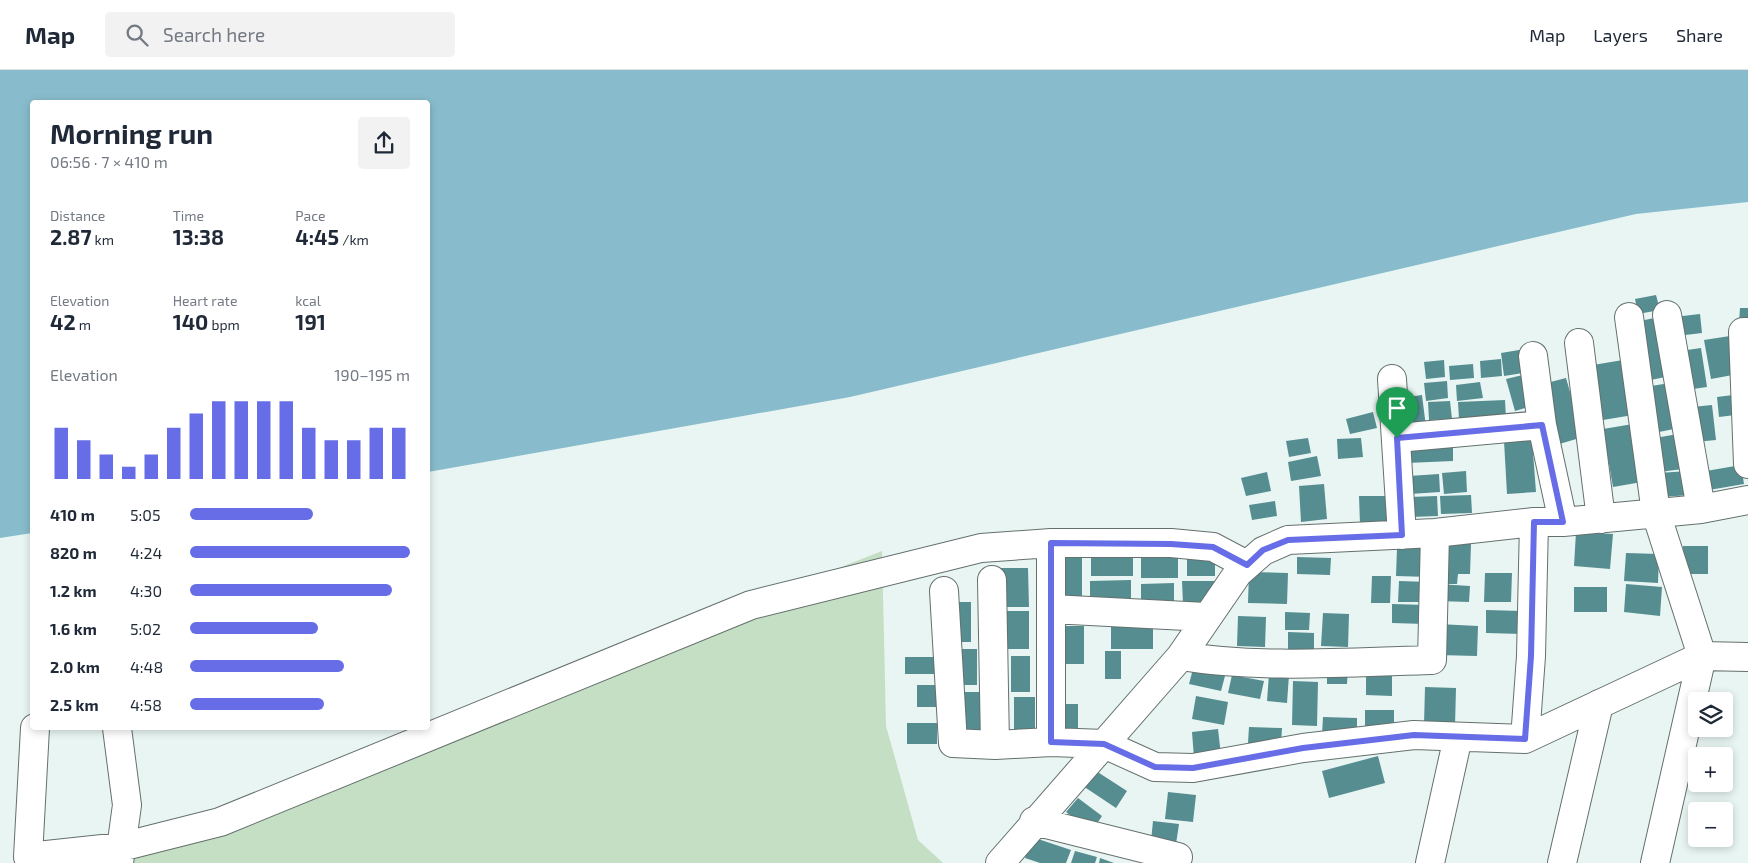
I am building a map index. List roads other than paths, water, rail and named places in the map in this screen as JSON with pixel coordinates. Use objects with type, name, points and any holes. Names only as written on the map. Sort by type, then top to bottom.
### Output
[{"type":"street","points":[[1667,315],[1701,509]]},
{"type":"street","points":[[1629,317],[1656,513],[1702,656],[1655,863]]},
{"type":"street","points":[[1748,332],[1743,332],[1748,464]]},
{"type":"street","points":[[1579,342],[1601,519]]},
{"type":"street","points":[[1533,356],[1542,425],[1563,522]]},
{"type":"street","points":[[1392,379],[1402,535]]},
{"type":"street","points":[[1397,438],[1542,425]]},
{"type":"street","points":[[1011,861],[1034,821],[1181,656],[1238,573],[1263,550],[1288,540],[1435,533],[1534,522],[1601,519],[1701,509],[1748,500]]},
{"type":"street","points":[[1525,739],[1531,656],[1534,522]]},
{"type":"street","points":[[1181,656],[1202,660],[1280,662],[1432,660],[1435,533]]},
{"type":"street","points":[[35,730],[28,857],[120,855],[220,822],[751,605],[981,548],[1051,543],[1171,544],[1213,547],[1247,565]]},
{"type":"street","points":[[1051,543],[1051,742]]},
{"type":"street","points":[[992,580],[994,745]]},
{"type":"street","points":[[944,591],[953,743],[994,745],[1051,742],[1104,744],[1155,767],[1193,768],[1303,748],[1414,735],[1525,739],[1702,656],[1748,656]]},
{"type":"street","points":[[1051,609],[1206,617]]},
{"type":"street","points":[[1562,863],[1599,704]]},
{"type":"street","points":[[117,730],[127,805],[120,855]]},
{"type":"street","points":[[1430,863],[1458,736]]},
{"type":"street","points":[[1034,821],[1178,858]]},
{"type":"water","points":[[0,70],[1748,70],[1748,202],[1636,214],[850,397],[430,472],[430,100],[30,100],[30,533],[0,538]]}]
